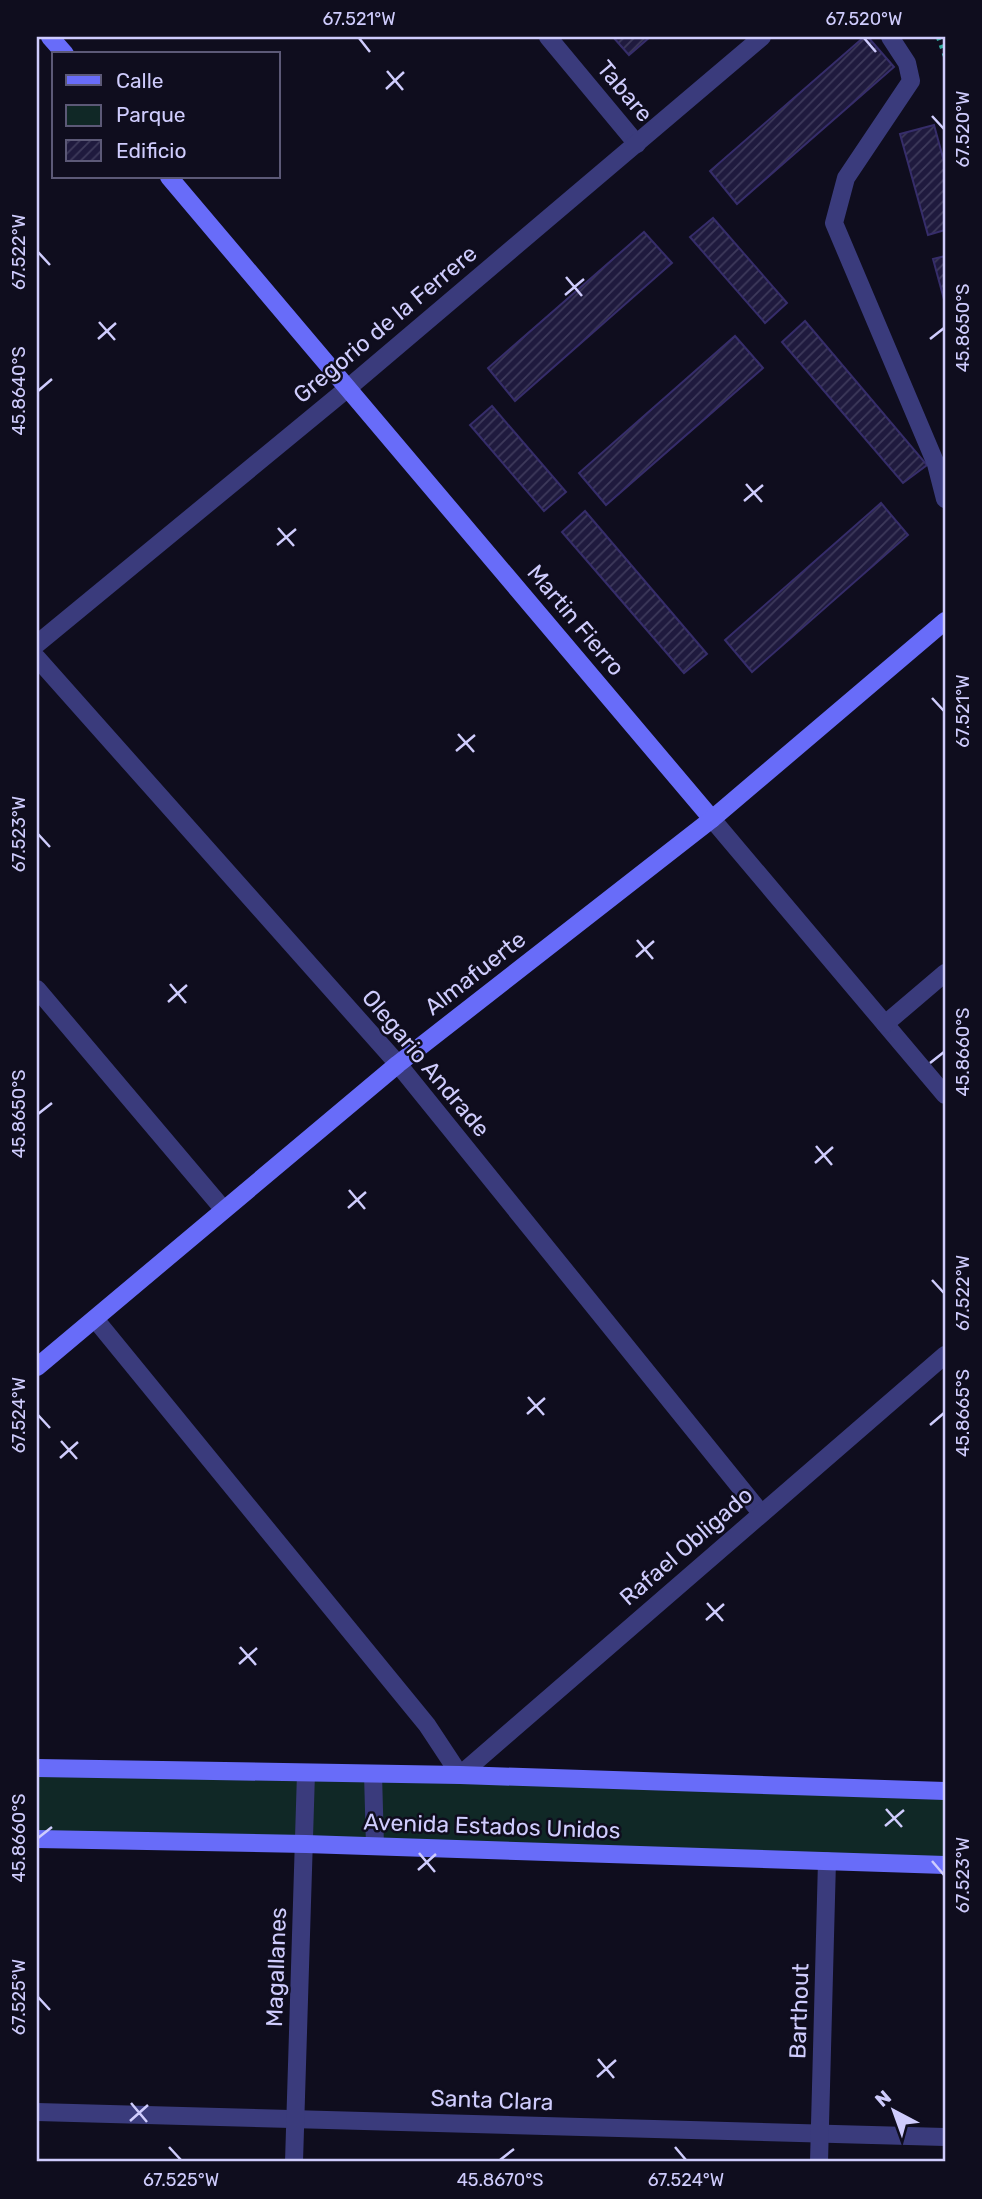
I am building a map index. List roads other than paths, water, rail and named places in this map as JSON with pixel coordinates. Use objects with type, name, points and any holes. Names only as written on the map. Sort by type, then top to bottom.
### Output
[{"type":"street","points":[[50,37],[63,52]]},
{"type":"street","name":"Tabare","points":[[548,37],[637,144]]},
{"type":"street","name":"Gregorio de la Ferrere","points":[[37,644],[348,388],[762,37]]},
{"type":"street","points":[[890,37],[907,63],[911,80],[846,178],[834,223],[936,464],[945,499]]},
{"type":"street","name":"Martin Fierro","points":[[170,178],[945,1095]]},
{"type":"street","name":"Almafuerte","points":[[37,1367],[398,1064],[712,819],[945,621]]},
{"type":"street","name":"Olegario Andrade","points":[[37,658],[398,1064],[761,1513]]},
{"type":"street","points":[[885,1024],[945,973]]},
{"type":"street","points":[[37,989],[224,1210]]},
{"type":"street","points":[[95,1319],[427,1725],[460,1775]]},
{"type":"street","name":"Rafael Obligado","points":[[460,1775],[945,1355]]},
{"type":"street","name":"Avenida Estados Unidos","points":[[37,1768],[460,1775],[945,1791]]},
{"type":"street","name":"Magallanes","points":[[294,2162],[306,1844],[306,1773]]},
{"type":"street","points":[[373,1774],[375,1846]]},
{"type":"street","name":"Avenida Estados Unidos","points":[[37,1839],[306,1844],[945,1865]]},
{"type":"street","name":"Barthout","points":[[819,2162],[827,1861]]},
{"type":"street","name":"Santa Clara","points":[[37,2112],[945,2137]]}]
